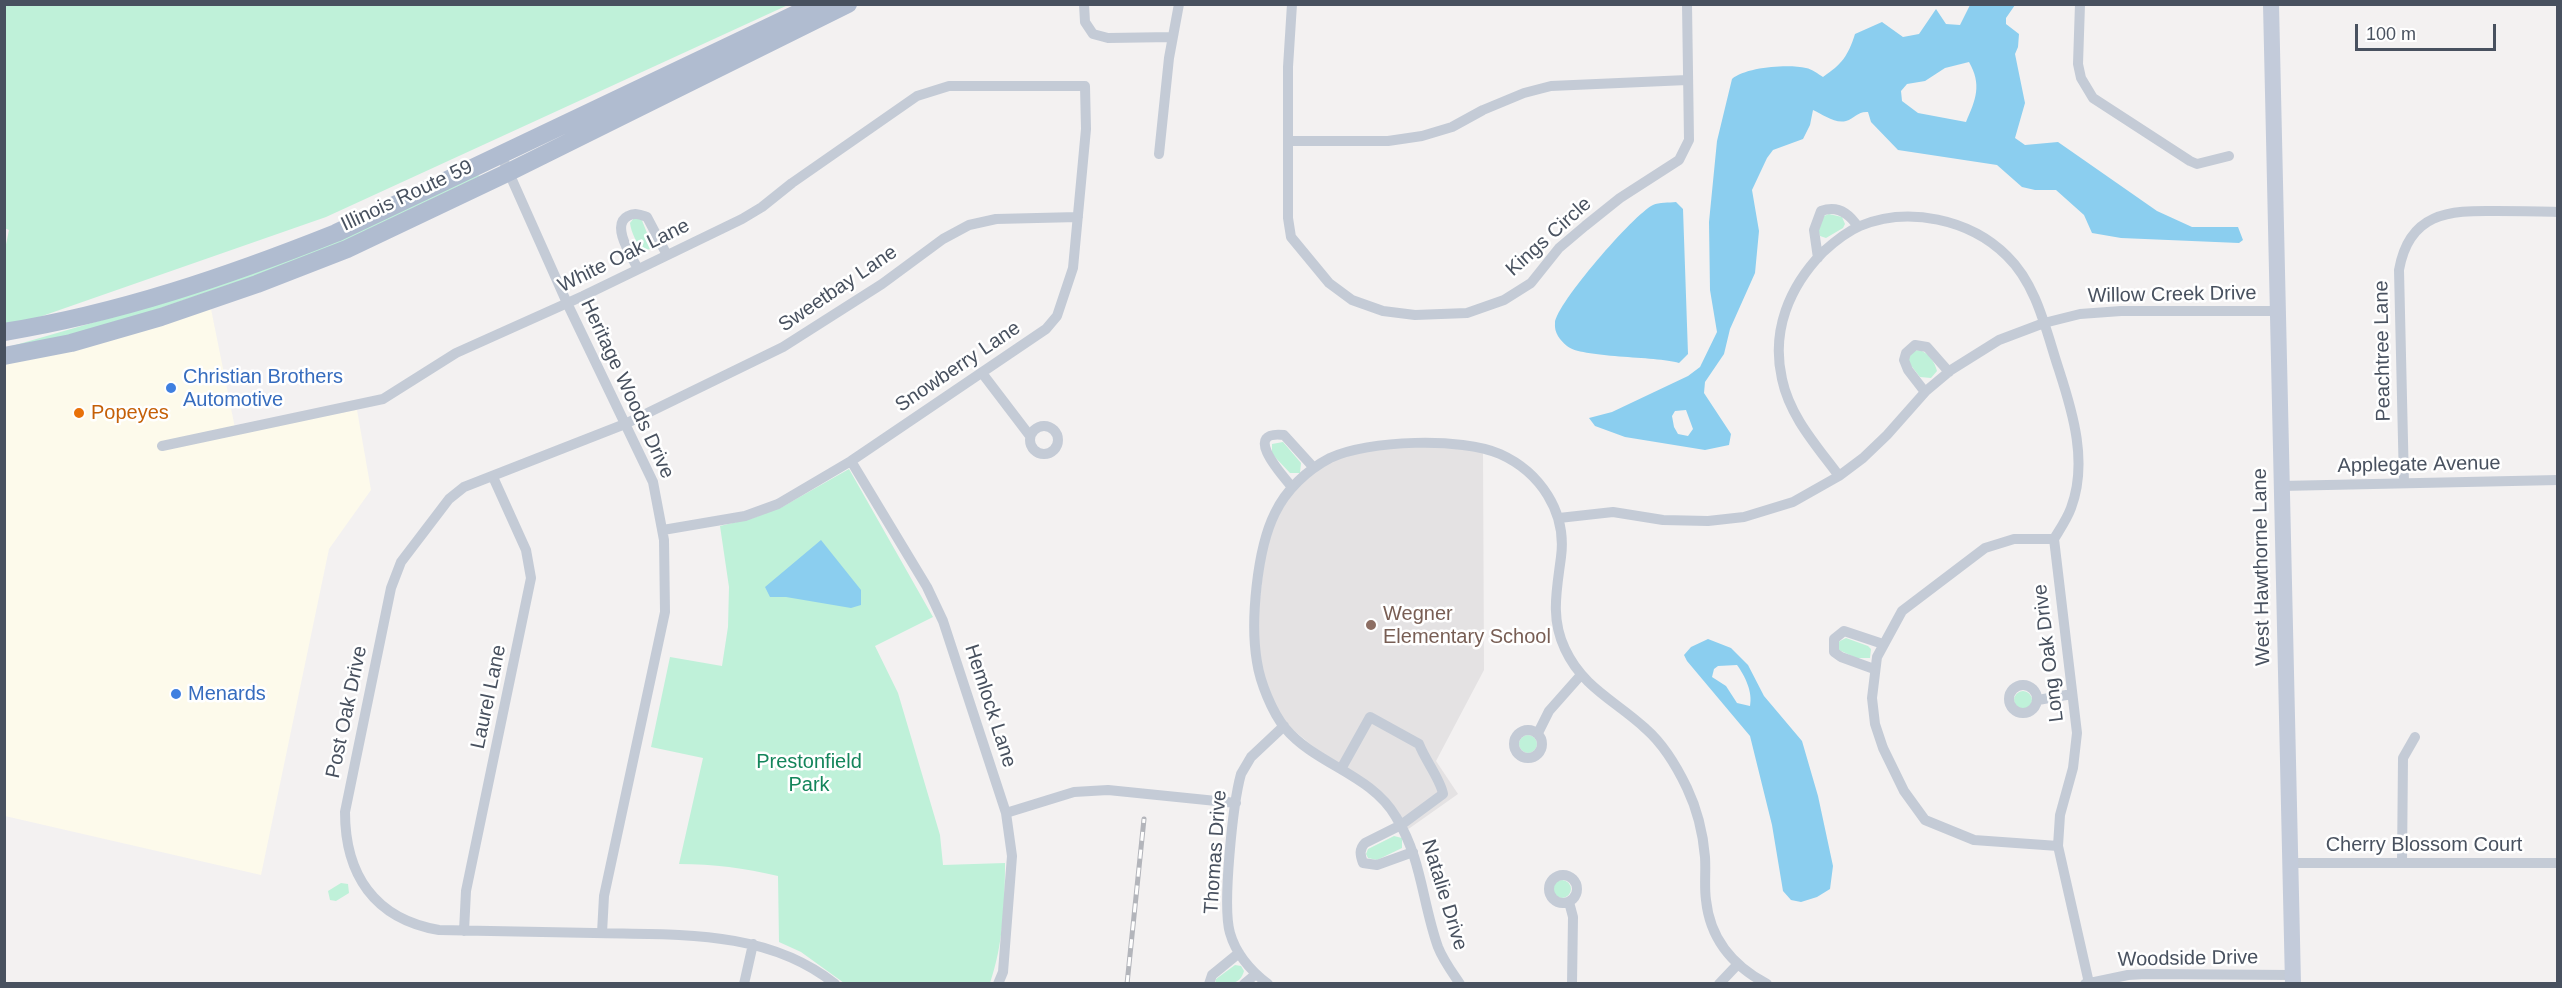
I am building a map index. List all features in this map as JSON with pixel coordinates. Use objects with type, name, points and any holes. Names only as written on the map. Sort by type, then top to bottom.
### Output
[{"type":"main road","name":"Illinois Route 59","points":[[4,332],[125,307],[267,261],[384,212],[817,4]]},
{"type":"main road","name":"Illinois Route 59","points":[[4,356],[71,343],[121,329],[266,281],[347,249],[509,172],[848,4]]},
{"type":"street","points":[[1084,4],[1085,22],[1093,34],[1108,39],[1173,37]]},
{"type":"street","points":[[1160,154],[1173,37],[1179,4]]},
{"type":"street","name":"Kings Circle","points":[[1292,4],[1288,62],[1288,218],[1291,237],[1329,283],[1352,300],[1383,311],[1415,315],[1467,313],[1503,300],[1531,283],[1559,248],[1585,226],[1620,198],[1678,160],[1689,140],[1687,80]]},
{"type":"street","points":[[1289,141],[1388,141],[1422,136],[1452,127],[1483,110],[1524,93],[1551,86],[1687,80],[1687,4]]},
{"type":"street","points":[[2080,4],[2078,64],[2081,78],[2093,98],[2197,164],[2229,156]]},
{"type":"street","name":"West Hawthorne Lane","points":[[2271,4],[2292,979]]},
{"type":"street","name":"White Oak Lane","points":[[162,446],[382,399],[456,352],[567,303],[762,207],[792,183],[917,96],[949,86],[1085,86]]},
{"type":"street","name":"Snowberry Lane","points":[[663,530],[745,516],[778,504],[851,461],[982,373],[1046,328],[1058,316],[1073,268],[1086,129],[1085,86]]},
{"type":"street","name":"Heritage Woods Drive","points":[[501,155],[567,303],[653,482],[663,530],[665,612],[604,896],[602,933]]},
{"type":"street","points":[[1818,258],[1814,230],[1821,212],[1829,208],[1838,209],[1853,220],[1858,227]]},
{"type":"street","name":"Peachtree Lane","points":[[2404,483],[2399,270],[2405,248],[2422,225],[2437,216],[2463,210],[2558,212]]},
{"type":"street","points":[[638,269],[622,235],[621,224],[625,217],[632,214],[647,217],[666,255]]},
{"type":"street","points":[[1839,476],[1795,414],[1785,392],[1780,368],[1780,331],[1785,308],[1795,286],[1806,269],[1835,240],[1858,227],[1882,220],[1916,217],[1941,220],[1972,231],[2007,256],[2021,273],[2035,297],[2067,395],[2077,446],[2075,494],[2054,540],[2014,539],[1975,554],[1902,611],[1883,644],[1875,669],[1872,698],[1878,734],[1900,785],[1925,820],[1974,840],[2058,846]]},
{"type":"street","name":"Sweetbay Lane","points":[[625,424],[783,347],[882,284],[956,231],[969,225],[996,219],[1078,218]]},
{"type":"street","name":"Willow Creek Drive","points":[[1559,518],[1613,512],[1683,521],[1731,519],[1793,502],[1839,476],[1863,458],[1925,392],[1949,372],[1999,340],[2044,322],[2080,314],[2112,312],[2277,311]]},
{"type":"street","points":[[1925,392],[1908,370],[1904,360],[1910,348],[1915,345],[1927,347],[1949,372]]},
{"type":"street","points":[[982,373],[1030,436]]},
{"type":"street","name":"Post Oak Drive","points":[[625,424],[464,487],[449,499],[401,562],[391,588],[345,812],[345,837],[351,863],[363,885],[375,899],[397,916],[420,926],[439,930],[464,931],[706,936],[753,944],[794,957],[835,984]]},
{"type":"street","points":[[1292,487],[1267,456],[1264,447],[1268,438],[1275,434],[1284,435],[1314,468]]},
{"type":"street","points":[[1284,726],[1258,668],[1254,635],[1265,539],[1275,512],[1292,487],[1314,468],[1349,450],[1376,444],[1470,445],[1504,456],[1531,473],[1548,494],[1559,518],[1562,548],[1555,595],[1556,618],[1562,643],[1580,676],[1648,730],[1679,772],[1695,808],[1701,830],[1708,913],[1716,933],[1737,965],[1767,984]]},
{"type":"street","name":"Hemlock Lane","points":[[851,461],[927,587],[943,621],[1006,813],[1012,856],[1004,972],[998,984]]},
{"type":"street","name":"Laurel Lane","points":[[464,931],[466,891],[531,578],[526,550],[493,477]]},
{"type":"street","name":"Applegate Avenue","points":[[2281,486],[2558,480]]},
{"type":"street","name":"Long Oak Drive","points":[[2054,540],[2076,723],[2073,768],[2060,815],[2058,846],[2090,983]]},
{"type":"street","points":[[1875,669],[1841,657],[1834,652],[1834,639],[1844,631],[1883,644]]},
{"type":"street","points":[[1538,733],[1549,711],[1580,676]]},
{"type":"street","points":[[2038,700],[2072,694]]},
{"type":"street","points":[[1341,768],[1370,717],[1419,744],[1426,762],[1442,787],[1443,794],[1401,825],[1361,847],[1363,862],[1368,865],[1377,865],[1413,852]]},
{"type":"street","name":"Natalie Drive","points":[[1284,726],[1315,754],[1362,782],[1390,807],[1409,837],[1437,944],[1460,983]]},
{"type":"street","name":"Thomas Drive","points":[[1268,984],[1256,974],[1239,953],[1230,933],[1227,904],[1239,780],[1245,765],[1263,744],[1284,726]]},
{"type":"street","points":[[2402,863],[2403,758],[2415,737]]},
{"type":"street","points":[[1006,813],[1074,792],[1108,790],[1236,803]]},
{"type":"street","name":"Cherry Blossom Court","points":[[2290,863],[2558,864]]},
{"type":"street","points":[[1569,902],[1573,918],[1572,984]]},
{"type":"street","points":[[744,984],[753,944]]},
{"type":"street","points":[[1209,984],[1212,975],[1239,953]]},
{"type":"street","points":[[1719,984],[1737,965]]},
{"type":"street","points":[[1245,984],[1256,974]]},
{"type":"street","name":"Woodside Drive","points":[[2085,984],[2128,975],[2146,974],[2292,979]]},
{"type":"shaded area","points":[[210,304],[236,433],[357,410],[371,490],[329,549],[261,875],[5,816],[5,364]]},
{"type":"shaded area","name":"Wegner Elementary School","points":[[1378,447],[1469,447],[1483,451],[1484,670],[1436,761],[1458,794],[1407,830],[1402,820],[1286,724],[1272,698],[1261,669],[1258,645],[1259,606],[1266,547],[1277,517],[1294,490],[1311,475],[1339,457]]},
{"type":"green space","points":[[4,5],[788,5],[326,217],[5,329],[4,254],[9,230],[4,228]]},
{"type":"green space","points":[[480,176],[313,256],[96,330],[5,348],[182,297]]},
{"type":"green space","points":[[1829,214],[1842,217],[1845,224],[1843,228],[1826,238],[1820,236],[1818,229],[1824,216]]},
{"type":"green space","points":[[634,218],[641,218],[653,248],[643,251],[639,245],[630,223]]},
{"type":"green space","points":[[1920,350],[1933,361],[1936,368],[1937,371],[1931,378],[1920,377],[1909,363],[1909,357],[1913,351]]},
{"type":"green space","points":[[1283,442],[1301,463],[1300,473],[1290,473],[1272,454],[1272,444]]},
{"type":"green space","name":"Prestonfield Park","points":[[849,469],[933,617],[875,646],[898,693],[940,835],[943,865],[1005,863],[1002,924],[998,954],[990,983],[844,983],[801,952],[779,942],[778,876],[729,867],[679,864],[703,758],[651,747],[670,657],[722,666],[728,627],[729,587],[720,526],[753,518],[782,507]]},
{"type":"green space","points":[[1846,638],[1868,646],[1871,649],[1870,658],[1856,658],[1839,650],[1838,642]]},
{"type":"green space","points":[[2023,691],[2029,694],[2032,700],[2029,706],[2023,709],[2017,706],[2014,700],[2017,694]]},
{"type":"green space","points":[[1528,735],[1534,738],[1537,744],[1534,750],[1528,753],[1522,750],[1519,744],[1522,738]]},
{"type":"green space","points":[[1394,836],[1402,838],[1402,848],[1377,860],[1368,858],[1366,854],[1368,849]]},
{"type":"green space","points":[[1562,880],[1568,883],[1571,889],[1568,895],[1562,898],[1556,895],[1553,889],[1556,883]]},
{"type":"green space","points":[[341,883],[348,884],[349,893],[336,901],[330,900],[328,891]]},
{"type":"green space","points":[[1235,965],[1241,966],[1244,971],[1240,979],[1233,983],[1215,984],[1216,979]]},
{"type":"water","points":[[1970,5],[2015,5],[2006,18],[2006,24],[2019,34],[2015,54],[2025,103],[2015,138],[2025,145],[2058,142],[2157,211],[2192,227],[2238,227],[2243,240],[2239,243],[2121,238],[2092,233],[2084,215],[2056,190],[2035,190],[2022,187],[1997,165],[1898,150],[1871,122],[1868,112],[1842,122],[1813,110],[1810,125],[1803,139],[1773,150],[1752,190],[1759,231],[1755,273],[1730,329],[1724,354],[1705,382],[1704,393],[1731,434],[1729,445],[1705,450],[1625,437],[1595,426],[1589,418],[1612,412],[1688,376],[1700,367],[1717,332],[1710,290],[1709,222],[1717,141],[1732,79],[1757,69],[1778,67],[1806,68],[1823,77],[1843,59],[1855,34],[1882,22],[1903,37],[1919,34],[1936,9],[1946,24],[1960,25]],"holes":[[[1969,62],[1975,78],[1976,92],[1966,122],[1918,113],[1902,101],[1901,91],[1907,84],[1925,81],[1945,68]],[[1686,410],[1693,429],[1688,436],[1678,434],[1672,416],[1675,411]]]},
{"type":"water","points":[[1676,202],[1683,209],[1688,354],[1679,363],[1587,353],[1567,346],[1558,336],[1555,323],[1568,298],[1581,280],[1614,241],[1643,212],[1655,204]]},
{"type":"water","points":[[821,540],[861,590],[861,605],[851,608],[786,597],[770,597],[765,587]]},
{"type":"water","points":[[1708,639],[1731,648],[1748,665],[1764,696],[1802,741],[1818,796],[1833,866],[1830,889],[1817,897],[1801,902],[1791,900],[1783,891],[1772,825],[1750,736],[1687,661],[1684,655],[1691,647]],"holes":[[[1737,665],[1749,690],[1750,706],[1737,703],[1726,686],[1712,677],[1714,669],[1718,666]]]},
{"type":"railway","points":[[1127,984],[1144,819]]},
{"type":"place","name":"Christian Brothers Automotive","points":[[171,388]]},
{"type":"place","name":"Popeyes","points":[[79,413]]},
{"type":"place","name":"Wegner Elementary School","points":[[1371,625]]},
{"type":"place","name":"Menards","points":[[176,694]]}]
